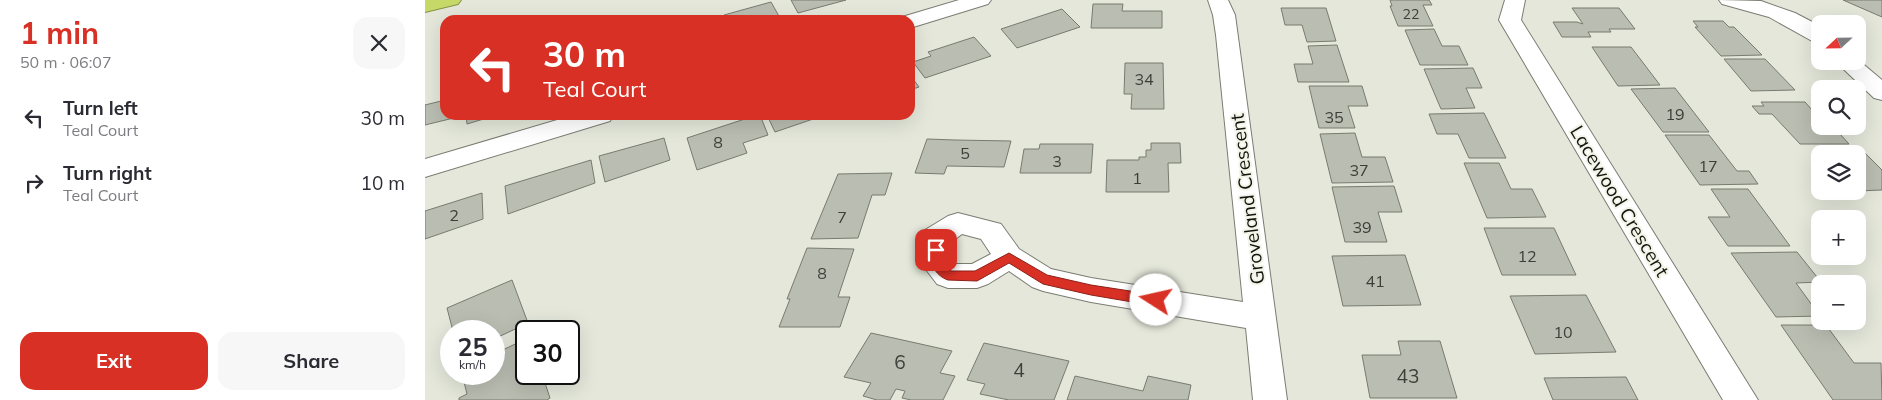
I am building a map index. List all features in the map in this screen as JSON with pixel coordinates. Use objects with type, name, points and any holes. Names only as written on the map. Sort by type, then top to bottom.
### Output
[{"type":"highway","points":[[425,6],[451,0]]},
{"type":"street","points":[[915,20],[981,0]]},
{"type":"street","name":"Groveland Crescent","points":[[1218,0],[1224,14],[1227,35],[1270,400]]},
{"type":"street","name":"Lacewood Crescent","points":[[1515,0],[1509,20],[1741,400]]},
{"type":"street","points":[[1729,0],[1770,10],[1797,21],[1811,30]]},
{"type":"street","points":[[1856,70],[1882,93]]},
{"type":"street","points":[[425,168],[584,120]]},
{"type":"street","points":[[1009,257],[1043,279],[1091,290],[1261,318]]},
{"type":"building","points":[[791,0],[846,0],[798,13]]},
{"type":"building","points":[[1390,0],[1429,0],[1432,5],[1423,5],[1433,26],[1398,26],[1390,6],[1392,6]]},
{"type":"building","points":[[1843,0],[1882,0],[1882,17]]},
{"type":"building","points":[[771,2],[778,15],[724,15]]},
{"type":"building","points":[[1093,4],[1123,4],[1122,11],[1162,11],[1162,28],[1091,28]]},
{"type":"building","points":[[1281,8],[1326,8],[1336,41],[1307,42],[1302,25],[1285,25]]},
{"type":"building","points":[[1572,8],[1619,8],[1635,29],[1609,29],[1611,32],[1588,32],[1591,37],[1562,37],[1553,22],[1577,22],[1583,24]]},
{"type":"building","points":[[1062,9],[1080,27],[1017,48],[1001,29]]},
{"type":"building","points":[[1693,21],[1723,21],[1729,27],[1734,27],[1762,55],[1721,56],[1695,27],[1698,27]]},
{"type":"building","points":[[1434,29],[1442,46],[1459,46],[1468,65],[1420,65],[1405,30]]},
{"type":"building","points":[[974,37],[991,56],[925,78],[915,65],[915,61],[931,56],[928,52]]},
{"type":"building","points":[[1337,45],[1349,82],[1298,82],[1294,64],[1313,64],[1308,46]]},
{"type":"building","points":[[1592,47],[1631,47],[1660,85],[1618,86]]},
{"type":"building","points":[[1724,59],[1765,59],[1795,90],[1751,91]]},
{"type":"building","points":[[1125,63],[1163,63],[1164,109],[1131,109],[1132,94],[1124,94]]},
{"type":"building","points":[[1473,68],[1482,88],[1466,88],[1475,108],[1441,109],[1424,69]]},
{"type":"building","points":[[1309,86],[1362,86],[1368,106],[1348,106],[1355,128],[1319,128]]},
{"type":"building","points":[[1675,88],[1709,132],[1663,132],[1631,89]]},
{"type":"building","points":[[440,101],[440,120],[446,120],[425,125],[425,105]]},
{"type":"building","points":[[1761,102],[1805,102],[1811,109],[1811,135],[1841,135],[1849,144],[1800,144],[1772,114],[1759,114],[1752,106],[1764,106]]},
{"type":"building","points":[[1484,113],[1506,158],[1469,158],[1458,134],[1437,134],[1429,114]]},
{"type":"building","points":[[467,120],[480,120],[467,124]]},
{"type":"building","points":[[742,120],[762,120],[768,135],[743,143],[747,153],[697,170],[687,138]]},
{"type":"building","points":[[769,120],[810,120],[775,132]]},
{"type":"building","points":[[1355,133],[1362,157],[1385,157],[1393,182],[1332,183],[1320,134]]},
{"type":"building","points":[[1665,135],[1709,135],[1737,171],[1749,171],[1758,184],[1700,185]]},
{"type":"building","points":[[664,138],[670,160],[605,182],[599,156]]},
{"type":"building","points":[[927,139],[1011,141],[1004,167],[947,166],[944,174],[915,173]]},
{"type":"building","points":[[1151,143],[1180,143],[1181,163],[1168,163],[1169,192],[1106,192],[1107,160],[1139,160],[1139,157],[1146,157],[1146,150],[1151,150]]},
{"type":"building","points":[[1040,144],[1093,144],[1091,173],[1020,173],[1024,149],[1039,149]]},
{"type":"building","points":[[1866,154],[1882,170],[1882,190],[1866,191]]},
{"type":"building","points":[[591,160],[595,183],[508,214],[505,186]]},
{"type":"building","points":[[1464,163],[1499,163],[1511,189],[1532,189],[1546,217],[1487,218]]},
{"type":"building","points":[[892,173],[885,195],[872,195],[858,238],[811,239],[838,174]]},
{"type":"building","points":[[1394,186],[1402,212],[1378,212],[1387,242],[1345,242],[1332,187]]},
{"type":"building","points":[[1711,189],[1748,189],[1790,246],[1728,246],[1708,217],[1730,217]]},
{"type":"building","points":[[482,193],[483,219],[425,239],[425,211]]},
{"type":"building","points":[[1484,228],[1554,228],[1576,275],[1502,275]]},
{"type":"building","points":[[807,248],[854,249],[838,297],[850,297],[840,327],[779,327],[790,299],[787,299]]},
{"type":"building","points":[[1797,252],[1815,275],[1811,275],[1811,282],[1796,283],[1811,304],[1811,316],[1776,317],[1731,253]]},
{"type":"building","points":[[1405,255],[1421,305],[1343,306],[1332,256]]},
{"type":"building","points":[[512,280],[527,320],[515,320],[515,329],[505,334],[505,320],[450,320],[447,308]]},
{"type":"building","points":[[1586,295],[1616,352],[1535,354],[1510,296]]},
{"type":"building","points":[[1781,325],[1811,325],[1811,330],[1830,330],[1854,363],[1881,363],[1882,400],[1833,400]]},
{"type":"building","points":[[871,333],[952,351],[940,373],[955,376],[943,400],[911,400],[902,398],[905,391],[896,389],[890,400],[877,400],[863,396],[871,383],[844,377]]},
{"type":"building","points":[[1398,341],[1440,341],[1457,398],[1370,398],[1362,355],[1401,355]]},
{"type":"building","points":[[984,343],[1069,361],[1054,400],[1009,400],[980,394],[985,384],[967,380]]},
{"type":"building","points":[[515,344],[515,385],[546,385],[550,398],[547,400],[459,400],[459,398],[467,394],[465,385],[505,385],[505,349]]},
{"type":"building","points":[[1075,376],[1143,391],[1148,376],[1191,385],[1188,400],[1067,400]]},
{"type":"building","points":[[1626,377],[1638,400],[1553,400],[1544,378]]},
{"type":"route","points":[[936,250],[936,263],[948,276],[977,276],[1009,257],[1043,279],[1091,290],[1156,300]]}]
